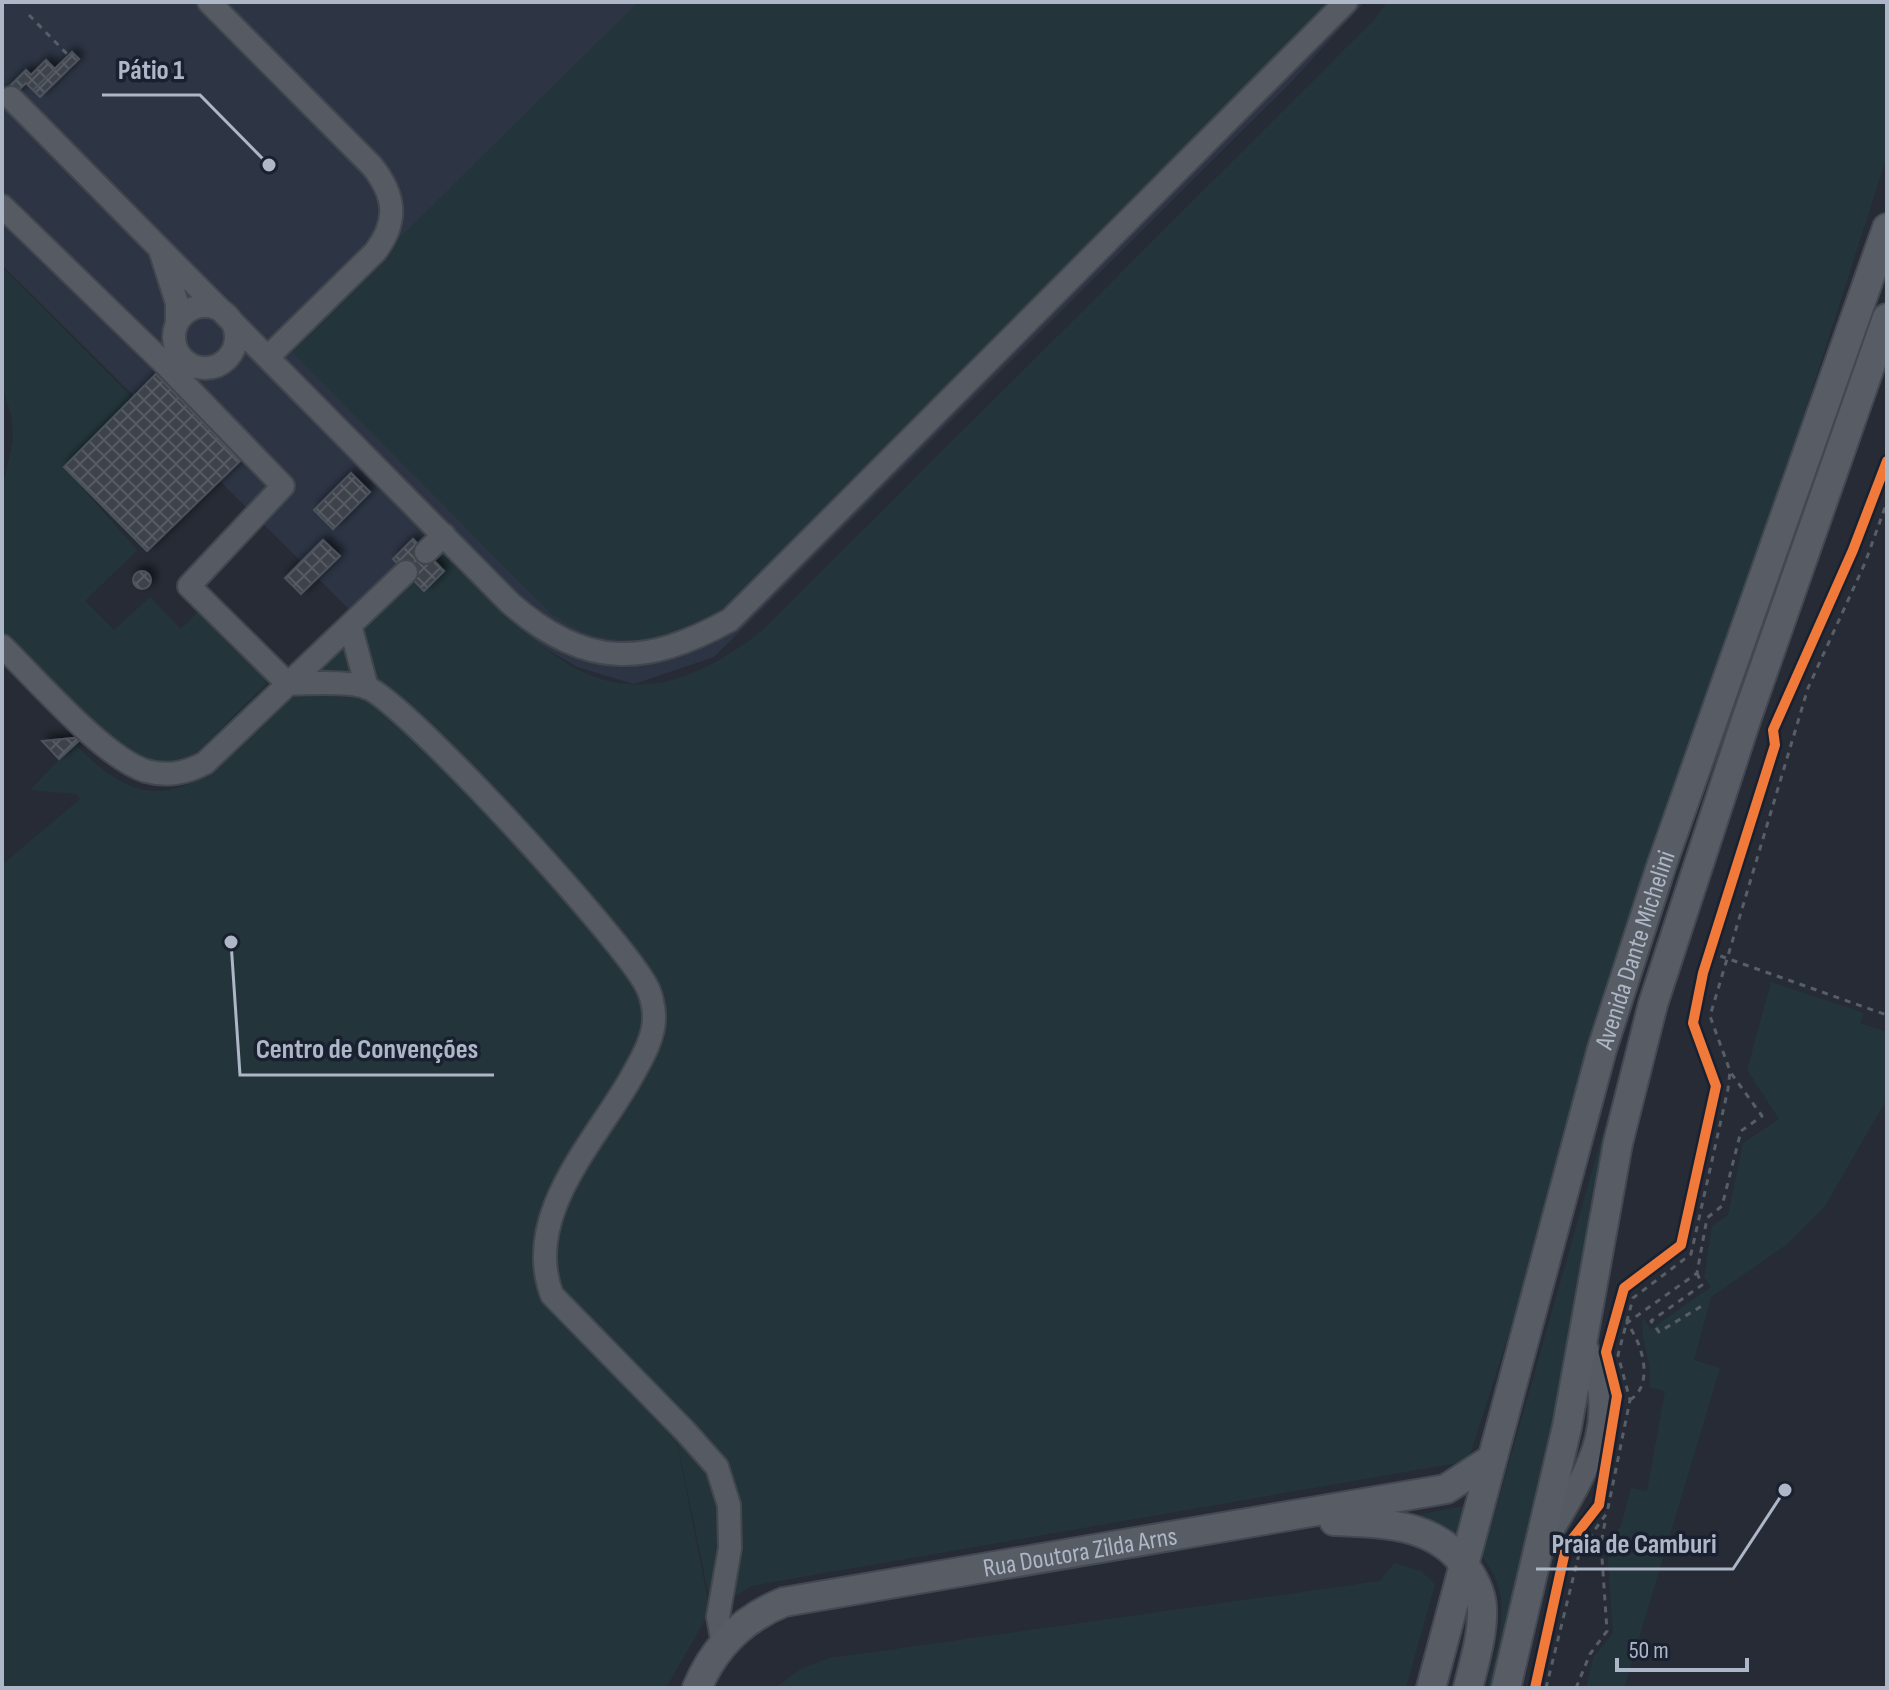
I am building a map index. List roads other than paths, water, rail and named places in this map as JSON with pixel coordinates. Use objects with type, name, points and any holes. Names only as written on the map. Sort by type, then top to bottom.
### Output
[{"type":"main road","name":"Avenida Dante Michelini","points":[[1431,1688],[1606,1034],[1691,780],[1887,228]]},
{"type":"main road","name":"Avenida Dante Michelini","points":[[1506,1688],[1583,1341],[1618,1143],[1653,1004],[1742,732],[1887,318]]},
{"type":"main road","name":"Rua Doutora Zilda Arns","points":[[697,1688],[723,1644],[768,1609],[806,1597],[1446,1489],[1460,1483],[1492,1459]]},
{"type":"main road","points":[[1285,1518],[1412,1529],[1443,1543],[1463,1562],[1480,1593],[1482,1608],[1468,1688]]},
{"type":"lane","points":[[209,2],[372,166],[389,191],[393,206],[386,238],[375,252],[269,356]]},
{"type":"lane","points":[[6,93],[535,625],[567,642],[597,652],[633,655],[661,652],[693,641],[730,620],[1346,2]]},
{"type":"lane","points":[[2,206],[167,366],[283,486],[189,586],[288,684],[367,688]]},
{"type":"lane","points":[[155,242],[172,282],[177,321]]},
{"type":"lane","points":[[205,305],[225,312],[237,333],[236,345],[222,364],[199,368],[179,355],[173,333],[177,321],[184,313],[205,305]]},
{"type":"lane","points":[[426,552],[444,535]]},
{"type":"lane","points":[[2,646],[104,745],[127,762],[146,771],[184,774],[205,763],[406,572]]},
{"type":"lane","points":[[350,625],[367,688],[414,726],[525,840],[617,942],[648,988],[655,1018],[645,1053],[555,1201],[542,1270],[552,1295],[717,1467],[729,1505],[730,1548],[718,1617],[723,1644]]},
{"type":"place","name":"Pátio 1","points":[[269,165]]},
{"type":"place","name":"Centro de Convenções","points":[[231,942]]},
{"type":"place","name":"Praia de Camburi","points":[[1785,1490]]}]
